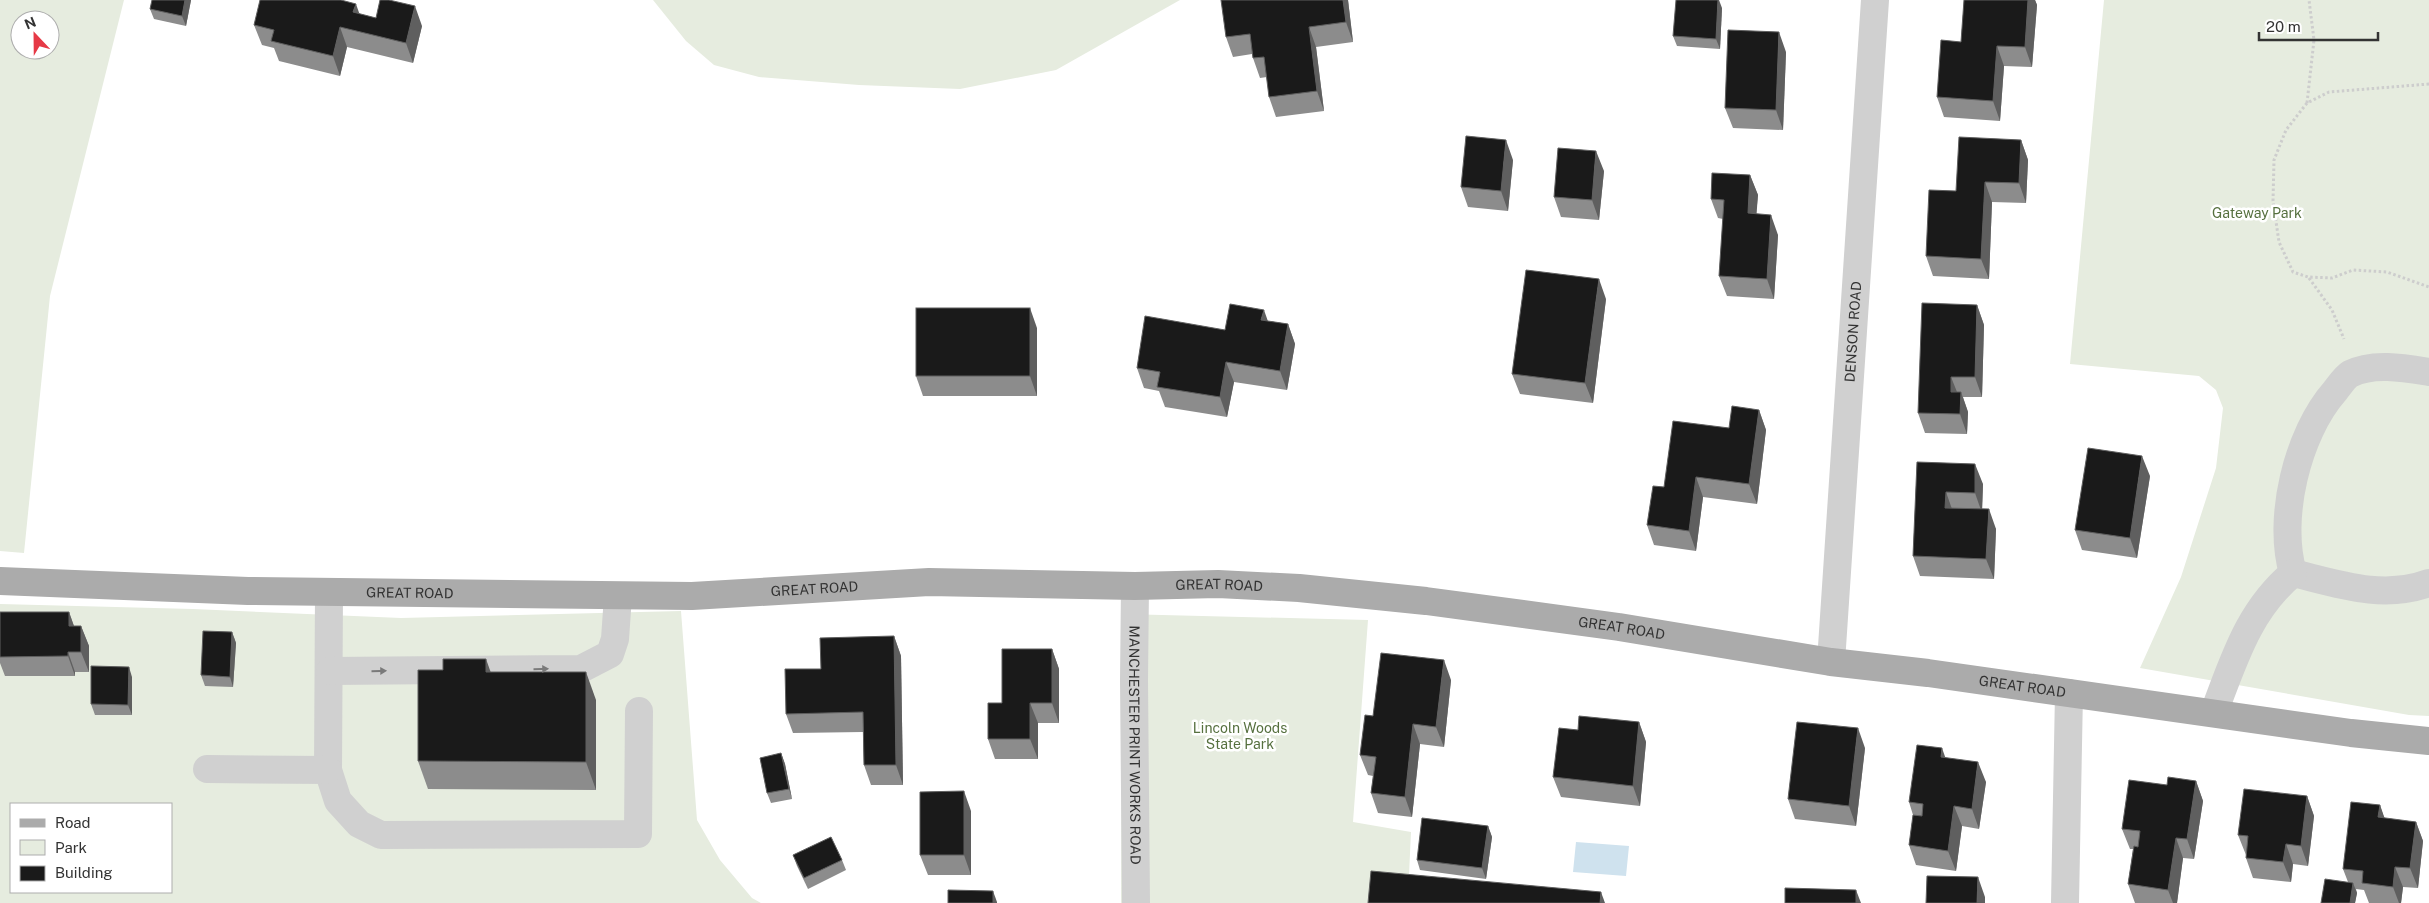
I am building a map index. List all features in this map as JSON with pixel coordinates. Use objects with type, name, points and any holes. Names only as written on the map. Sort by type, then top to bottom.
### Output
[{"type":"main road","name":"GREAT ROAD","points":[[0,581],[329,592],[618,596],[692,596],[929,582],[1135,586],[1218,584],[1328,590],[1628,628],[1830,662],[1928,673],[2214,712],[2351,733],[2429,742]]},
{"type":"street","name":"DENSON ROAD","points":[[1830,662],[1875,0]]},
{"type":"street","points":[[2293,573],[2287,555],[2286,536],[2291,490],[2307,436],[2327,400],[2350,374],[2376,368],[2405,368],[2429,372]]},
{"type":"street","points":[[2293,573],[2371,591],[2410,590],[2429,583]]},
{"type":"street","points":[[2214,712],[2250,622],[2274,588],[2293,573]]},
{"type":"street","name":"MANCHESTER PRINT WORKS ROAD","points":[[1135,586],[1136,903]]},
{"type":"street","points":[[329,592],[328,770],[338,801],[359,824],[381,835],[638,834],[639,711]]},
{"type":"street","points":[[330,671],[581,669],[610,654],[615,639],[618,596]]},
{"type":"street","points":[[2065,903],[2069,693]]},
{"type":"street","points":[[207,770],[328,770]]},
{"type":"path","points":[[2307,103],[2314,40],[2309,0]]},
{"type":"path","points":[[2429,84],[2329,92],[2307,103],[2286,130],[2274,160],[2273,201],[2279,242],[2293,272],[2308,278],[2332,278],[2353,270],[2387,272],[2429,286]]},
{"type":"path","points":[[2308,278],[2332,310],[2343,336],[2350,374]]},
{"type":"green space","points":[[0,0],[124,0],[50,296],[24,553],[0,551]]},
{"type":"green space","points":[[653,0],[1180,0],[1056,70],[960,89],[859,85],[759,77],[714,65],[686,41]]},
{"type":"green space","name":"Gateway Park","points":[[2104,0],[2429,0],[2429,716],[2409,715],[2140,668],[2181,577],[2216,468],[2223,408],[2216,390],[2199,376],[2070,364]]},
{"type":"green space","points":[[0,604],[193,609],[401,618],[681,611],[697,820],[720,860],[752,898],[761,903],[0,903]]},
{"type":"green space","name":"Lincoln Woods State Park","points":[[1122,614],[1368,620],[1353,822],[1411,832],[1409,875],[1587,903],[1121,903]]},
{"type":"water","points":[[1576,842],[1629,846],[1626,876],[1573,872]]},
{"type":"building","points":[[152,0],[185,0],[182,16],[150,9]]},
{"type":"building","points":[[260,0],[341,0],[356,4],[353,12],[376,18],[380,0],[389,0],[415,6],[406,43],[340,27],[333,56],[271,41],[274,30],[254,25]]},
{"type":"building","points":[[1221,0],[1343,0],[1346,22],[1309,27],[1317,91],[1269,97],[1264,57],[1253,58],[1250,34],[1226,37]]},
{"type":"building","points":[[1676,0],[1718,0],[1716,39],[1673,36]]},
{"type":"building","points":[[1964,0],[2028,0],[2025,47],[1997,46],[1993,101],[1937,97],[1941,40],[1961,42]]},
{"type":"building","points":[[1728,30],[1779,32],[1776,110],[1725,108]]},
{"type":"building","points":[[1466,136],[1506,140],[1501,191],[1461,187]]},
{"type":"building","points":[[1959,137],[2021,140],[2019,183],[1985,182],[1981,259],[1926,256],[1929,190],[1956,191]]},
{"type":"building","points":[[1558,148],[1596,151],[1592,200],[1554,197]]},
{"type":"building","points":[[1712,173],[1750,175],[1748,213],[1771,215],[1767,279],[1719,276],[1724,200],[1711,199]]},
{"type":"building","points":[[1526,270],[1599,279],[1585,383],[1512,374]]},
{"type":"building","points":[[1922,303],[1977,305],[1975,377],[1951,377],[1951,392],[1961,392],[1960,414],[1918,413]]},
{"type":"building","points":[[1230,304],[1264,310],[1261,320],[1288,324],[1280,371],[1226,362],[1220,397],[1157,387],[1160,372],[1137,368],[1145,316],[1225,330]]},
{"type":"building","points":[[916,308],[1030,308],[1030,376],[916,376]]},
{"type":"building","points":[[1732,406],[1759,410],[1749,484],[1696,477],[1689,531],[1647,525],[1653,486],[1664,487],[1673,421],[1729,428]]},
{"type":"building","points":[[2088,448],[2142,456],[2130,538],[2075,530]]},
{"type":"building","points":[[1917,462],[1975,464],[1975,493],[1946,492],[1945,508],[1989,509],[1986,559],[1913,556]]},
{"type":"building","points":[[0,612],[69,612],[69,626],[81,626],[81,652],[68,652],[68,656],[0,657]]},
{"type":"building","points":[[203,631],[232,632],[230,677],[201,675]]},
{"type":"building","points":[[894,636],[896,765],[864,765],[863,712],[786,714],[785,669],[821,669],[820,638]]},
{"type":"building","points":[[1002,649],[1052,649],[1052,703],[1030,703],[1030,739],[988,739],[988,703],[1002,703]]},
{"type":"building","points":[[1381,653],[1444,660],[1436,727],[1413,724],[1405,797],[1371,793],[1376,757],[1360,755],[1365,715],[1373,716]]},
{"type":"building","points":[[443,659],[486,659],[486,672],[586,672],[586,762],[418,761],[418,670],[443,670]]},
{"type":"building","points":[[91,666],[129,667],[128,705],[91,704]]},
{"type":"building","points":[[1579,716],[1639,722],[1633,786],[1553,777],[1559,728],[1578,730]]},
{"type":"building","points":[[1797,722],[1858,728],[1849,806],[1788,799]]},
{"type":"building","points":[[1917,745],[1942,748],[1941,757],[1978,762],[1972,809],[1954,806],[1948,851],[1909,845],[1913,815],[1922,816],[1923,804],[1909,802]]},
{"type":"building","points":[[781,753],[789,789],[767,793],[760,758]]},
{"type":"building","points":[[2168,777],[2196,781],[2187,839],[2176,838],[2168,890],[2128,884],[2134,846],[2138,847],[2140,831],[2122,829],[2129,780],[2167,785]]},
{"type":"building","points":[[2244,789],[2307,796],[2301,846],[2286,844],[2283,862],[2246,858],[2248,836],[2238,835]]},
{"type":"building","points":[[964,791],[964,855],[920,855],[920,792]]},
{"type":"building","points":[[2351,802],[2380,805],[2378,817],[2416,822],[2410,868],[2395,867],[2393,887],[2362,883],[2363,871],[2343,869]]},
{"type":"building","points":[[1422,818],[1488,826],[1482,868],[1417,860]]},
{"type":"building","points":[[831,837],[842,860],[804,878],[793,855]]},
{"type":"building","points":[[1371,871],[1601,892],[1600,903],[1368,903]]},
{"type":"building","points":[[1927,876],[1978,877],[1977,903],[1926,903]]},
{"type":"building","points":[[2325,879],[2353,883],[2350,903],[2321,903]]},
{"type":"building","points":[[1785,888],[1856,890],[1856,903],[1785,903]]},
{"type":"building","points":[[948,890],[993,891],[993,903],[948,903]]}]
